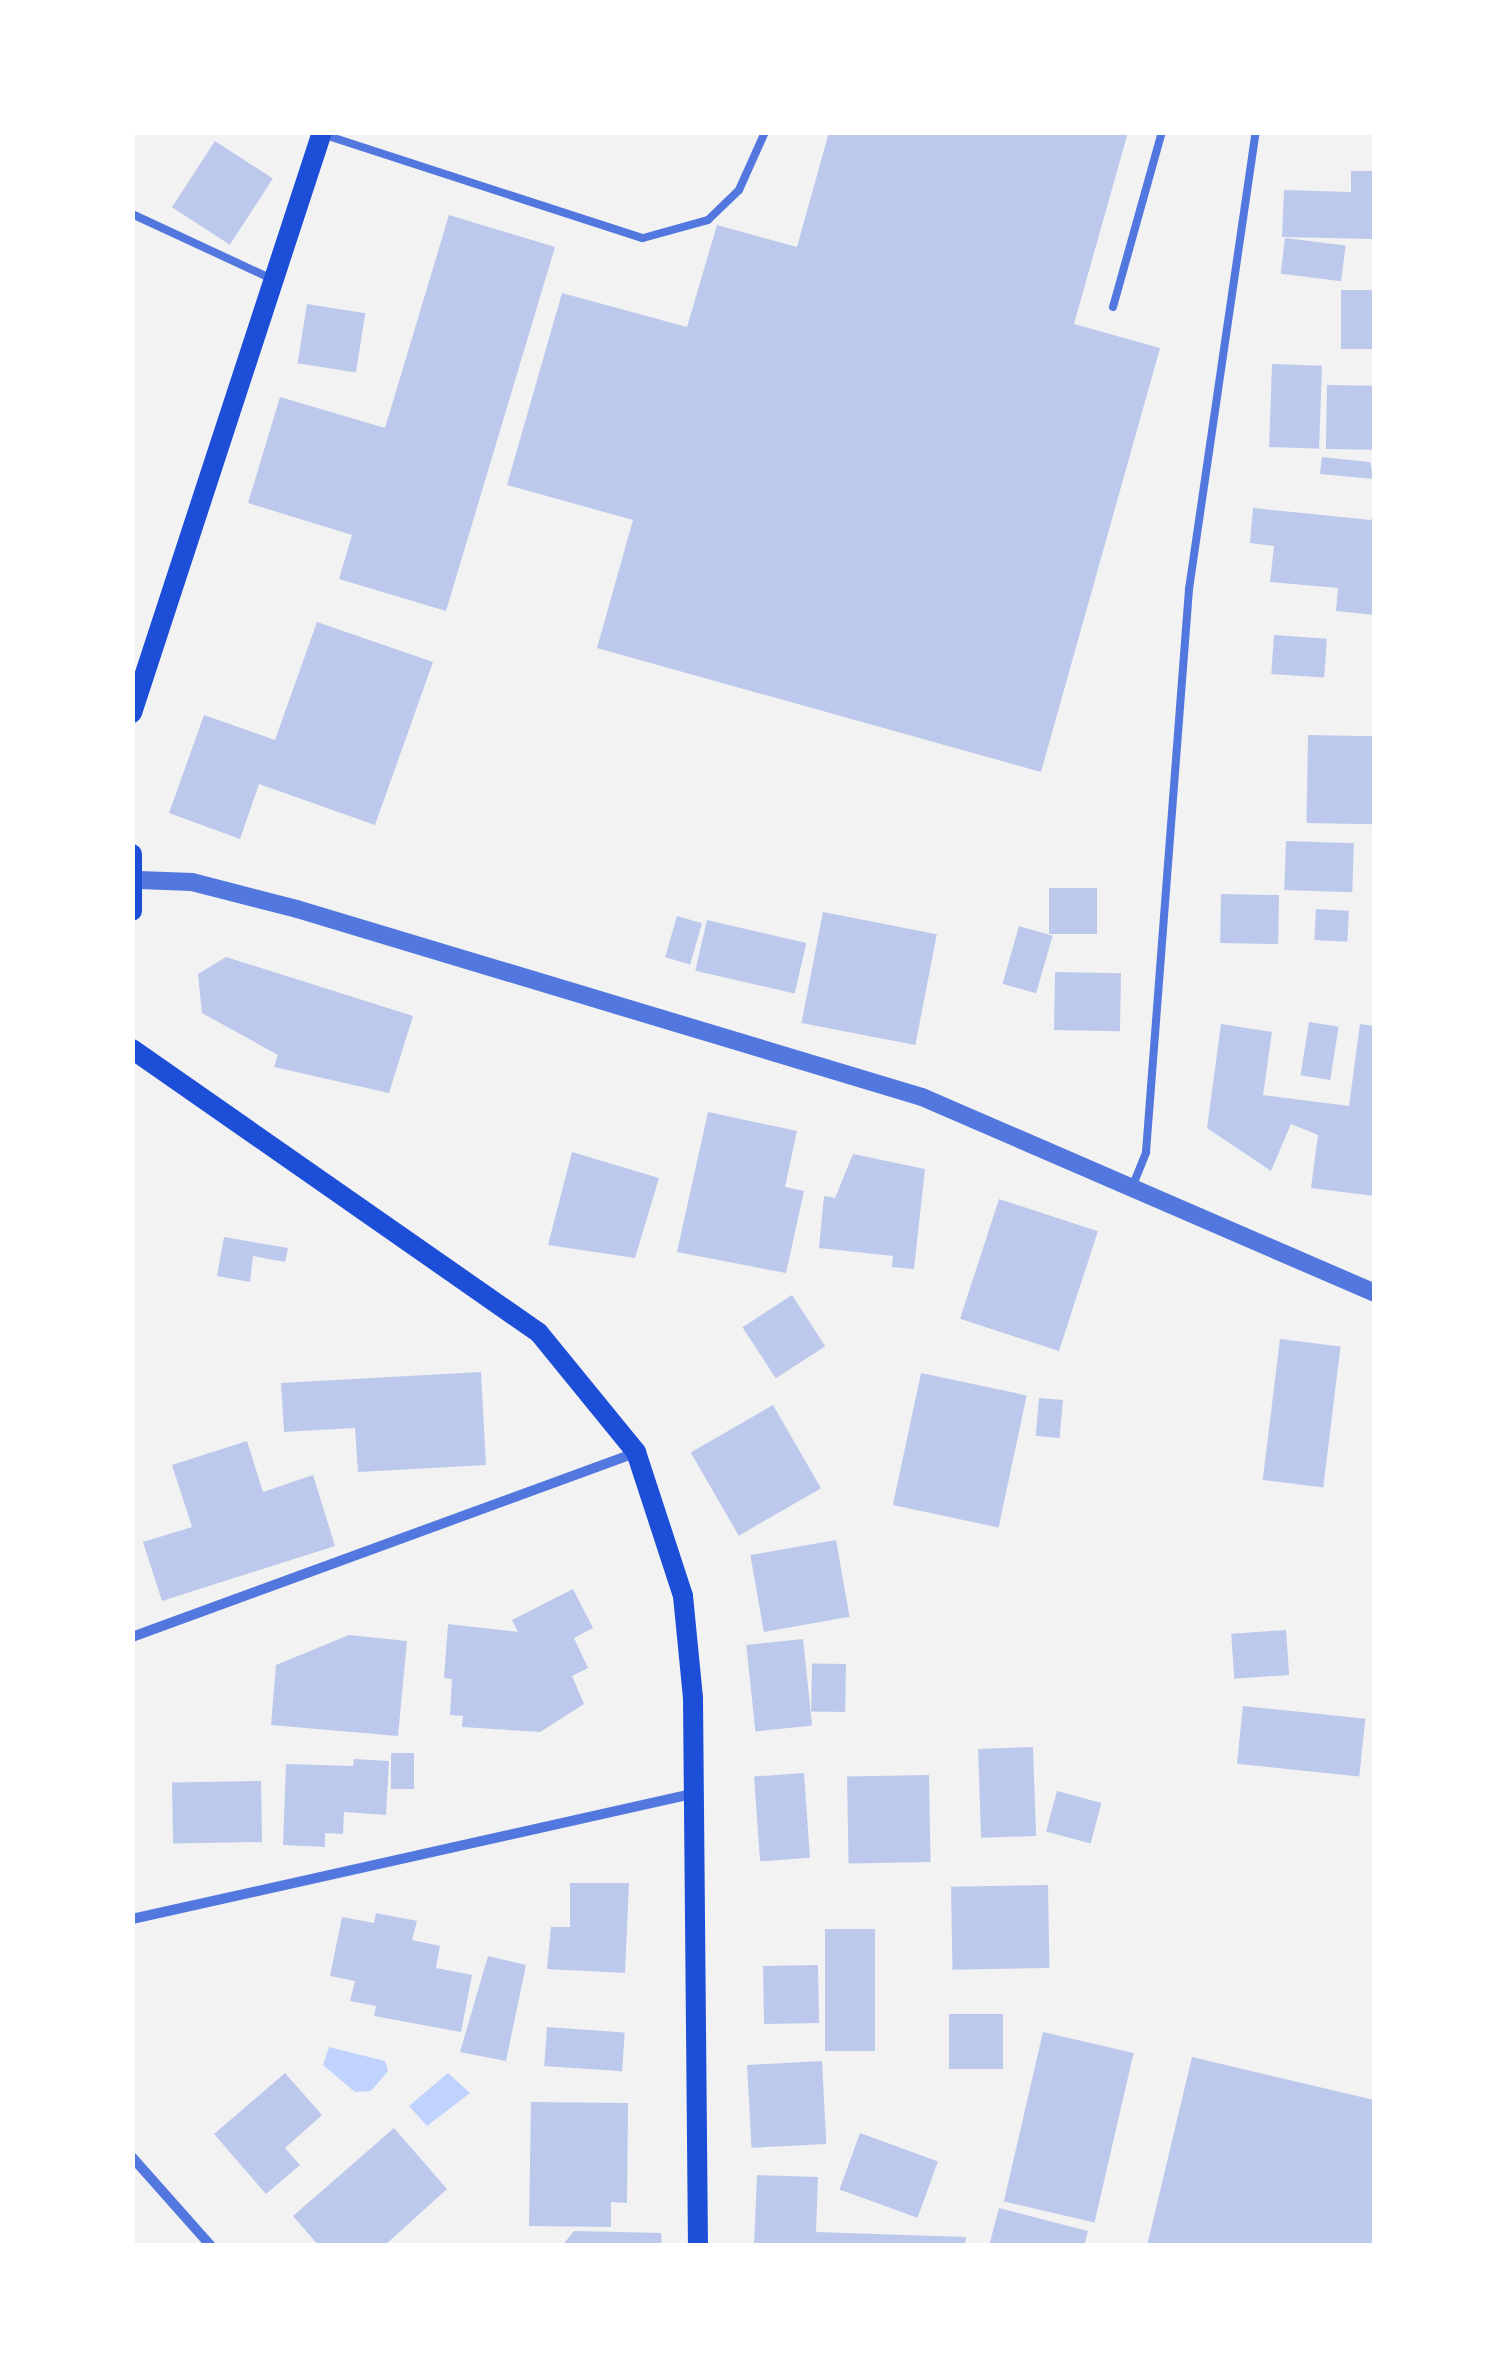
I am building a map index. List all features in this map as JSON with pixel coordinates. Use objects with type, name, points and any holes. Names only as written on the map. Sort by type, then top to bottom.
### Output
[{"type":"main road","points":[[132,713],[322,133]]},
{"type":"main road","points":[[132,854],[139,880],[132,911]]},
{"type":"main road","points":[[132,1048],[539,1333],[636,1452],[683,1596],[692,1794],[698,2246]]},
{"type":"street","points":[[139,880],[192,882],[297,909],[922,1097],[1133,1185],[1374,1293]]},
{"type":"street","points":[[132,1638],[636,1452]]},
{"type":"street","points":[[132,1919],[692,1794]]},
{"type":"street","points":[[132,2157],[211,2246]]},
{"type":"lane","points":[[322,133],[642,238],[708,220],[739,190],[765,132]]},
{"type":"lane","points":[[1112,307],[1162,132]]},
{"type":"lane","points":[[1133,1185],[1146,1152],[1188,589],[1256,132]]},
{"type":"lane","points":[[132,214],[274,280]]},
{"type":"water","points":[[329,2047],[385,2061],[388,2071],[371,2091],[355,2092],[323,2065]]},
{"type":"water","points":[[448,2073],[470,2093],[427,2126],[409,2106]]},
{"type":"building","points":[[829,132],[1128,132],[1074,324],[1160,348],[1041,772],[597,648],[633,520],[507,485],[562,293],[687,327],[717,225],[797,247]]},
{"type":"building","points":[[215,141],[273,179],[230,245],[172,207]]},
{"type":"building","points":[[1351,171],[1374,171],[1374,239],[1282,237],[1284,190],[1351,192]]},
{"type":"building","points":[[449,215],[555,247],[446,611],[339,579],[352,535],[248,503],[280,397],[385,428]]},
{"type":"building","points":[[1285,238],[1346,245],[1341,281],[1281,274]]},
{"type":"building","points":[[1341,290],[1374,290],[1374,349],[1341,349]]},
{"type":"building","points":[[307,304],[365,313],[356,372],[298,363]]},
{"type":"building","points":[[1272,364],[1322,366],[1319,449],[1269,447]]},
{"type":"building","points":[[1327,385],[1374,386],[1373,450],[1326,449]]},
{"type":"building","points":[[1322,457],[1370,462],[1374,479],[1320,474]]},
{"type":"building","points":[[1253,508],[1371,520],[1374,512],[1374,615],[1336,611],[1338,588],[1270,582],[1274,546],[1250,543]]},
{"type":"building","points":[[317,622],[433,662],[375,825],[259,784],[240,839],[169,813],[204,715],[275,740]]},
{"type":"building","points":[[1274,635],[1327,639],[1324,678],[1271,674]]},
{"type":"building","points":[[1308,735],[1374,736],[1372,824],[1306,823]]},
{"type":"building","points":[[1286,841],[1354,843],[1352,892],[1284,890]]},
{"type":"building","points":[[1049,888],[1097,888],[1097,934],[1049,934]]},
{"type":"building","points":[[1221,894],[1279,895],[1278,944],[1220,943]]},
{"type":"building","points":[[1316,909],[1349,911],[1347,942],[1314,940]]},
{"type":"building","points":[[823,912],[937,934],[915,1045],[801,1023]]},
{"type":"building","points":[[677,916],[702,923],[690,965],[665,957]]},
{"type":"building","points":[[707,920],[806,943],[795,994],[695,971]]},
{"type":"building","points":[[1019,926],[1053,936],[1036,993],[1002,984]]},
{"type":"building","points":[[226,957],[413,1016],[389,1093],[274,1067],[278,1055],[202,1013],[198,974]]},
{"type":"building","points":[[1055,972],[1121,973],[1120,1031],[1054,1030]]},
{"type":"building","points":[[1309,1022],[1339,1027],[1330,1080],[1301,1075]]},
{"type":"building","points":[[1221,1024],[1272,1032],[1263,1095],[1349,1106],[1360,1024],[1374,1026],[1374,1196],[1311,1188],[1318,1135],[1291,1124],[1271,1171],[1207,1128]]},
{"type":"building","points":[[708,1112],[797,1131],[785,1187],[804,1191],[786,1273],[677,1252]]},
{"type":"building","points":[[572,1152],[659,1178],[635,1258],[548,1245]]},
{"type":"building","points":[[853,1154],[925,1169],[914,1269],[892,1267],[893,1256],[819,1248],[824,1196],[835,1198]]},
{"type":"building","points":[[999,1199],[1098,1231],[1059,1351],[960,1319]]},
{"type":"building","points":[[224,1237],[288,1248],[285,1262],[253,1256],[250,1282],[217,1276]]},
{"type":"building","points":[[792,1295],[825,1346],[776,1378],[743,1327]]},
{"type":"building","points":[[1280,1339],[1341,1346],[1323,1487],[1263,1480]]},
{"type":"building","points":[[481,1372],[486,1465],[358,1472],[355,1428],[284,1432],[281,1383]]},
{"type":"building","points":[[921,1373],[1027,1395],[999,1528],[893,1505]]},
{"type":"building","points":[[1039,1398],[1063,1400],[1060,1438],[1036,1436]]},
{"type":"building","points":[[773,1405],[821,1488],[739,1536],[691,1452]]},
{"type":"building","points":[[247,1441],[263,1492],[313,1475],[335,1546],[162,1601],[143,1542],[192,1527],[172,1465]]},
{"type":"building","points":[[836,1540],[850,1617],[764,1632],[750,1555]]},
{"type":"building","points":[[573,1589],[593,1628],[574,1638],[588,1668],[572,1676],[584,1704],[540,1732],[462,1727],[463,1716],[450,1715],[452,1679],[444,1678],[448,1624],[518,1632],[512,1620]]},
{"type":"building","points":[[1286,1630],[1289,1675],[1234,1679],[1231,1634]]},
{"type":"building","points":[[349,1635],[407,1641],[398,1736],[271,1725],[276,1665]]},
{"type":"building","points":[[803,1639],[812,1726],[755,1731],[746,1645]]},
{"type":"building","points":[[812,1663],[846,1664],[845,1712],[811,1711]]},
{"type":"building","points":[[1243,1706],[1365,1719],[1359,1777],[1237,1764]]},
{"type":"building","points":[[1033,1747],[1036,1836],[981,1838],[978,1749]]},
{"type":"building","points":[[391,1753],[414,1753],[414,1789],[391,1789]]},
{"type":"building","points":[[354,1759],[389,1761],[386,1815],[344,1812],[343,1834],[325,1833],[325,1847],[283,1845],[286,1764],[353,1766]]},
{"type":"building","points":[[804,1773],[810,1858],[760,1861],[754,1776]]},
{"type":"building","points":[[929,1775],[931,1862],[849,1863],[847,1776]]},
{"type":"building","points":[[261,1781],[262,1842],[173,1844],[172,1783]]},
{"type":"building","points":[[1057,1791],[1101,1803],[1091,1843],[1046,1832]]},
{"type":"building","points":[[570,1883],[629,1883],[625,1973],[547,1969],[551,1927],[570,1927]]},
{"type":"building","points":[[1048,1885],[1049,1968],[952,1970],[951,1887]]},
{"type":"building","points":[[376,1913],[417,1921],[412,1940],[440,1946],[436,1968],[472,1975],[461,2032],[374,2016],[376,2006],[350,2001],[355,1981],[330,1976],[342,1917],[374,1923]]},
{"type":"building","points":[[825,1929],[875,1929],[875,2051],[825,2051]]},
{"type":"building","points":[[488,1956],[526,1965],[506,2061],[460,2052]]},
{"type":"building","points":[[818,1965],[819,2023],[764,2024],[763,1966]]},
{"type":"building","points":[[949,2014],[1003,2014],[1003,2069],[949,2069]]},
{"type":"building","points":[[547,2027],[625,2032],[622,2071],[544,2066]]},
{"type":"building","points":[[1043,2032],[1134,2053],[1094,2222],[1004,2202]]},
{"type":"building","points":[[1192,2057],[1374,2100],[1374,2246],[1147,2246]]},
{"type":"building","points":[[822,2061],[826,2144],[751,2148],[747,2065]]},
{"type":"building","points":[[285,2073],[322,2115],[285,2148],[300,2165],[266,2194],[214,2134]]},
{"type":"building","points":[[531,2102],[628,2103],[627,2203],[611,2202],[611,2227],[529,2226]]},
{"type":"building","points":[[394,2128],[447,2189],[384,2246],[319,2246],[293,2216]]},
{"type":"building","points":[[860,2133],[938,2161],[917,2218],[839,2189]]},
{"type":"building","points":[[757,2175],[818,2177],[816,2232],[966,2237],[965,2246],[754,2246]]},
{"type":"building","points":[[999,2208],[1088,2231],[1084,2246],[989,2246]]},
{"type":"building","points":[[574,2231],[661,2233],[662,2246],[562,2246]]}]
